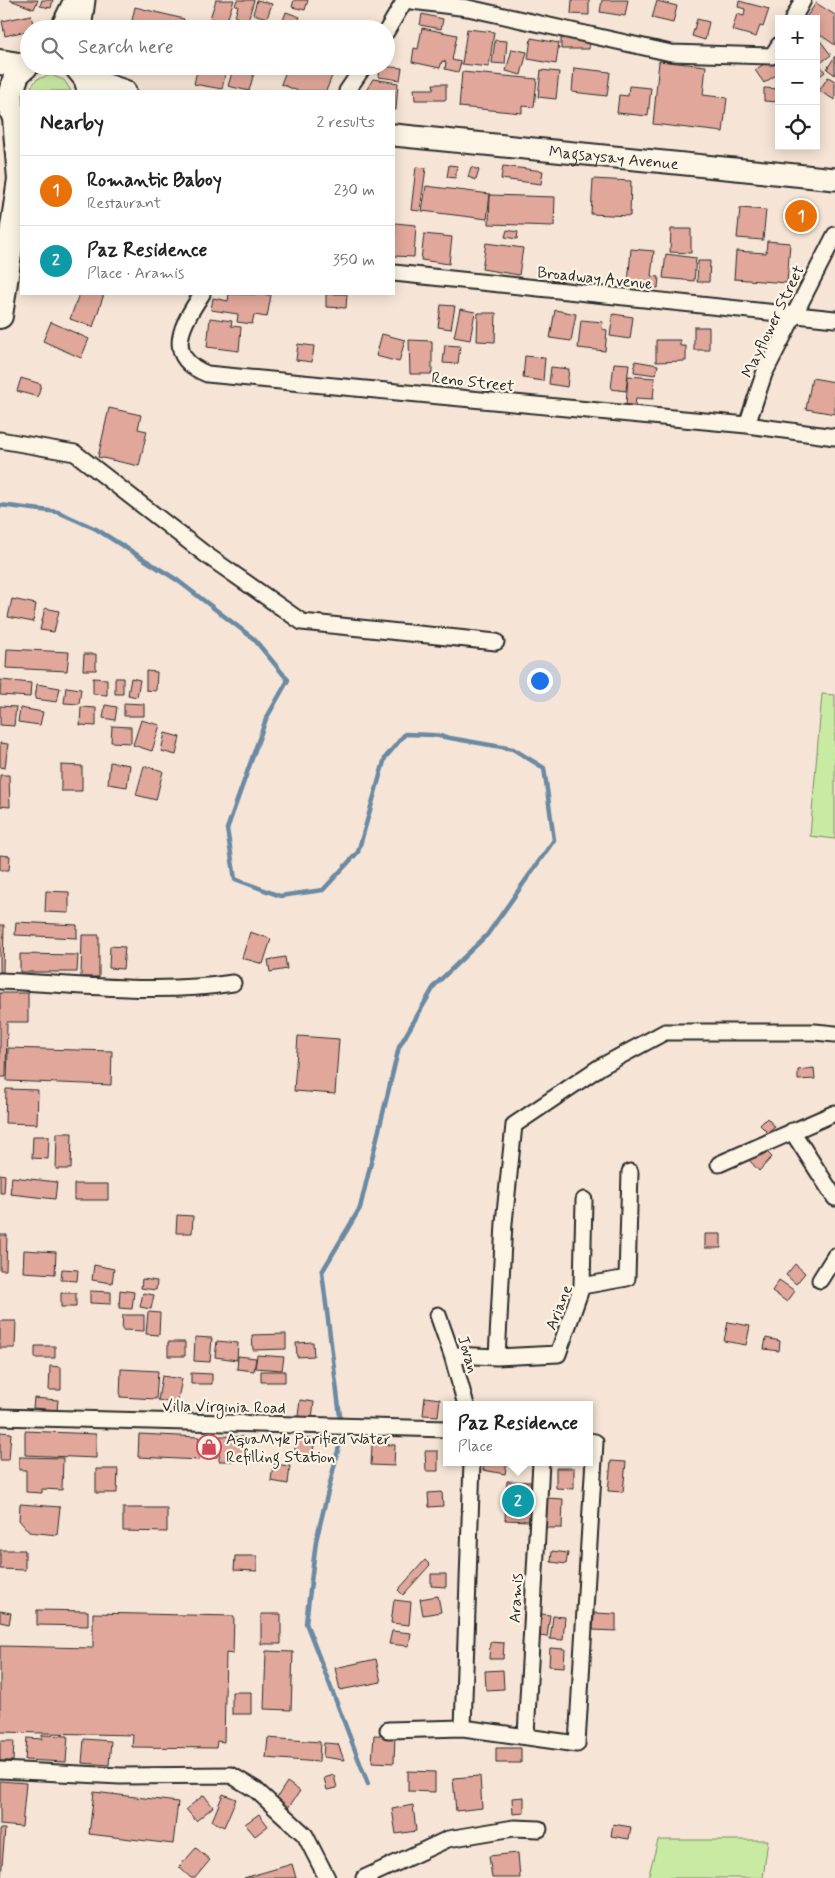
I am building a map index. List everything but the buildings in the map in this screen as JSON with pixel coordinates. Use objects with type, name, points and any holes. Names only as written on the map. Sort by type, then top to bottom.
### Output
[{"type":"main road","points":[[65,20],[75,0]]},
{"type":"main road","points":[[81,20],[84,0]]},
{"type":"main road","points":[[0,62],[20,63]]},
{"type":"main road","points":[[0,317],[20,179],[12,111],[12,84],[20,73]]},
{"type":"main road","points":[[84,75],[122,90]]},
{"type":"main road","name":"Magsaysay Avenue","points":[[395,135],[835,179]]},
{"type":"main road","points":[[0,317],[20,256]]},
{"type":"street","points":[[393,20],[404,0],[468,8],[671,53],[772,56],[775,51]]},
{"type":"street","points":[[795,15],[803,0]]},
{"type":"street","points":[[349,90],[358,75]]},
{"type":"street","name":"Mayflower Street","points":[[747,425],[764,374],[835,236]]},
{"type":"street","name":"Broadway Avenue","points":[[395,274],[835,319]]},
{"type":"street","name":"Reno Street","points":[[201,295],[184,321],[180,333],[181,350],[191,368],[207,374],[747,425],[835,437]]},
{"type":"street","points":[[0,440],[75,453],[205,554],[302,622],[496,642]]},
{"type":"street","points":[[0,981],[160,989],[195,989],[233,983]]},
{"type":"street","points":[[497,1357],[504,1222],[514,1126],[600,1067],[666,1032],[815,1032],[835,1034]]},
{"type":"street","points":[[719,1164],[835,1113]]},
{"type":"street","points":[[792,1131],[835,1198]]},
{"type":"street","name":"Ariane","points":[[452,1354],[497,1357],[558,1354],[582,1286],[627,1278],[630,1172]]},
{"type":"street","points":[[582,1286],[584,1200]]},
{"type":"street","points":[[820,1280],[835,1256]]},
{"type":"street","name":"Jovan","points":[[438,1315],[452,1354],[465,1401]]},
{"type":"street","name":"Villa Virginia Road","points":[[0,1417],[443,1429]]},
{"type":"street","points":[[388,1730],[463,1728],[526,1735],[577,1744],[595,1442],[593,1442]]},
{"type":"street","points":[[463,1728],[472,1466]]},
{"type":"street","name":"Aramis","points":[[526,1735],[541,1466]]},
{"type":"street","points":[[0,1770],[120,1776],[231,1775],[256,1790],[305,1835],[327,1878]]},
{"type":"street","points":[[364,1878],[448,1839],[514,1828],[539,1829]]},
{"type":"green space","points":[[51,75],[64,80],[70,90],[29,90],[37,79]]},
{"type":"green space","points":[[822,694],[835,695],[835,839],[810,836]]},
{"type":"green space","points":[[658,1840],[768,1840],[763,1878],[648,1878]]},
{"type":"waterway","points":[[0,505],[58,512],[96,529],[177,580],[254,639],[288,680],[266,719],[227,829],[235,879],[280,896],[323,890],[358,852],[385,758],[405,734],[433,735],[513,749],[544,768],[554,840],[487,935],[435,985],[399,1047],[360,1208],[322,1272],[340,1416]]},
{"type":"waterway","points":[[341,1438],[316,1541],[306,1623],[368,1784]]},
{"type":"place","name":"Romantic Baboy","points":[[801,216]]},
{"type":"place","name":"AquaMyk Purified Water Refilling Station","points":[[209,1447]]},
{"type":"place","name":"Paz Residence","points":[[518,1501]]}]
